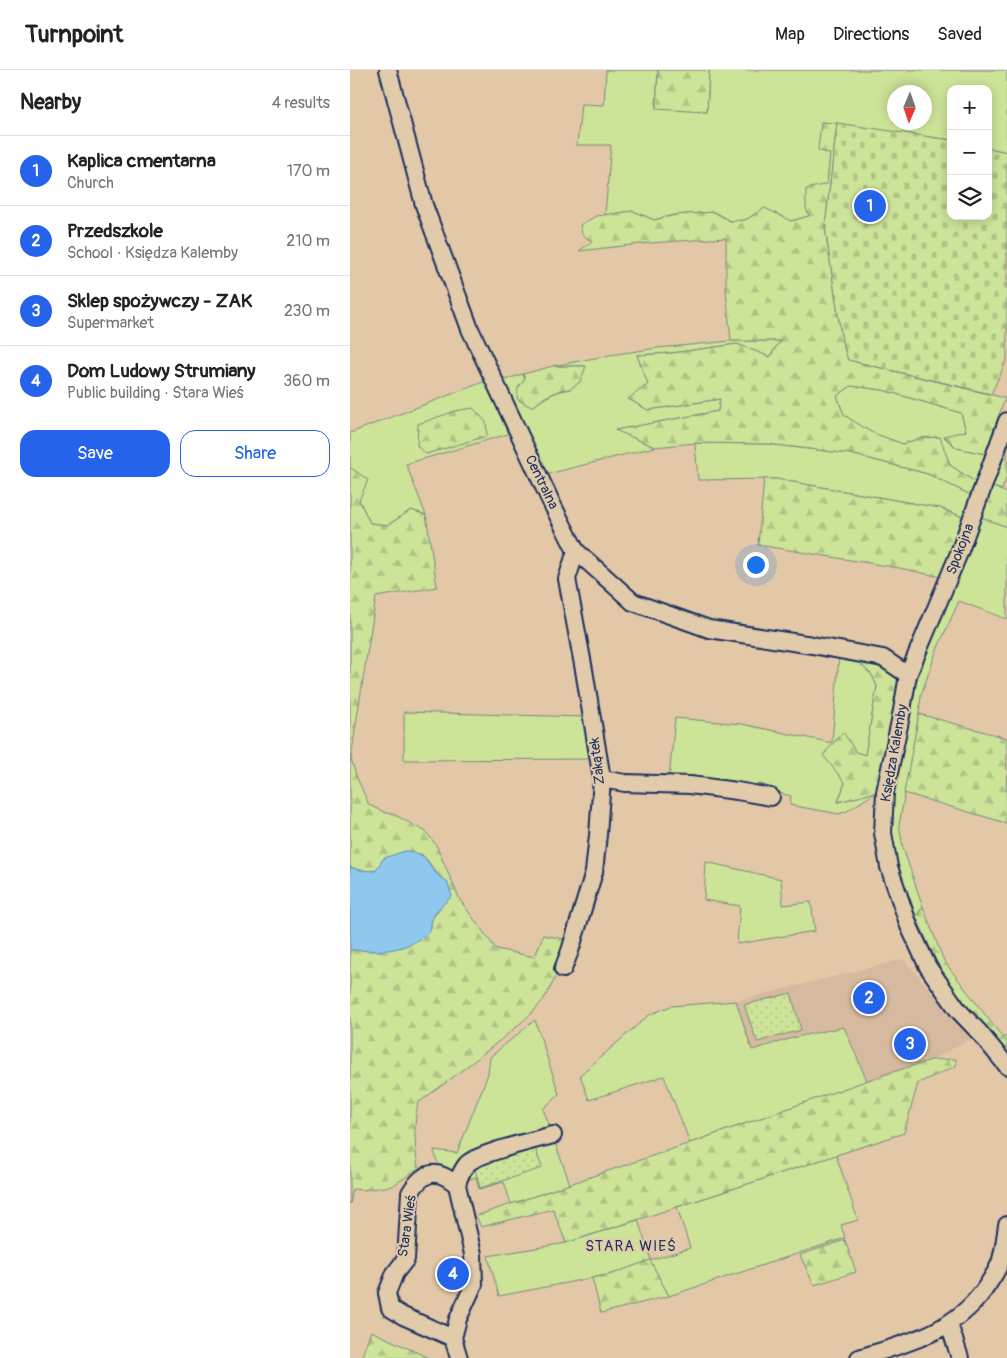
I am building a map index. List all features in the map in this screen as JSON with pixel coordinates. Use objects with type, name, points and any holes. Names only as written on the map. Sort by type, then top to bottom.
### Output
[{"type":"street","name":"Centralna","points":[[388,70],[424,206],[467,321],[576,551],[633,602],[709,629],[883,658],[908,675]]},
{"type":"street","name":"Spokojna","points":[[908,675],[959,553],[1007,421]]},
{"type":"street","name":"Zakątek","points":[[563,969],[594,872],[602,779],[567,579],[576,551]]},
{"type":"street","name":"Księdza Kalemby","points":[[908,675],[885,792],[883,833],[889,867],[909,926],[928,967],[958,1010],[1007,1066]]},
{"type":"street","points":[[602,779],[625,783],[690,785],[771,797]]},
{"type":"street","points":[[459,1358],[453,1338],[458,1319],[474,1284],[473,1254],[457,1185],[460,1174],[468,1163],[479,1157],[553,1135]]},
{"type":"street","name":"Stara Wieś","points":[[453,1338],[390,1308],[386,1294],[395,1273],[406,1259],[410,1193],[421,1178],[435,1173],[448,1177],[457,1185]]},
{"type":"street","points":[[858,1358],[922,1338],[949,1324],[964,1313],[991,1280],[999,1264],[1007,1225]]},
{"type":"street","points":[[949,1324],[960,1358]]},
{"type":"shaded area","points":[[904,959],[971,1039],[931,1060],[867,1081],[844,1027],[796,1037],[751,1050],[736,1001]]},
{"type":"green space","points":[[606,70],[658,70],[656,108],[707,112],[709,70],[1007,70],[1007,152],[992,149],[992,85],[947,85],[947,139],[821,122],[830,154],[827,184],[809,216],[791,221],[765,209],[745,220],[730,221],[713,212],[675,215],[654,220],[633,211],[605,215],[611,145],[577,145],[581,104],[604,105]]},
{"type":"green space","points":[[658,70],[709,70],[707,112],[656,109]]},
{"type":"green space","points":[[821,122],[837,123],[825,227],[842,341],[848,360],[1005,398],[985,454],[957,448],[944,436],[966,431],[961,413],[883,390],[851,386],[837,396],[844,415],[871,432],[903,444],[920,438],[940,437],[950,465],[975,482],[971,495],[928,474],[851,454],[767,444],[695,443],[655,447],[615,430],[718,411],[720,399],[648,410],[628,399],[648,384],[637,355],[672,353],[737,344],[770,357],[778,344],[783,341],[731,341],[726,290],[726,238],[649,243],[579,251],[592,242],[582,234],[580,225],[596,216],[633,211],[654,220],[675,215],[714,212],[730,221],[745,220],[765,208],[791,221],[809,216],[806,208],[806,189],[827,184],[830,154],[818,150]]},
{"type":"green space","points":[[837,123],[947,139],[947,220],[992,220],[992,149],[1007,152],[1007,359],[991,394],[848,360],[842,341],[825,227]]},
{"type":"green space","points":[[731,341],[784,341],[778,344],[770,357],[737,344],[672,353],[637,355],[649,384],[629,399],[648,410],[720,399],[718,411],[616,430],[655,447],[548,474],[504,380],[523,374],[525,379],[518,388],[534,406],[551,395],[570,389],[585,366],[553,366],[658,348]]},
{"type":"green space","points":[[553,366],[586,366],[580,382],[570,389],[561,390],[545,397],[534,406],[529,406],[517,399],[518,388],[525,379],[523,374]]},
{"type":"green space","points":[[486,381],[508,434],[406,464],[426,515],[411,510],[388,525],[370,523],[359,500],[350,469],[350,433]]},
{"type":"green space","points":[[851,386],[883,390],[961,413],[966,431],[944,437],[957,448],[985,454],[975,482],[950,465],[939,437],[920,438],[903,444],[871,433],[844,415],[837,396]]},
{"type":"green space","points":[[473,408],[486,422],[487,436],[426,454],[417,446],[418,424],[455,411]]},
{"type":"green space","points":[[1007,442],[1007,476],[1002,490],[991,486]]},
{"type":"green space","points":[[695,443],[767,444],[851,454],[928,474],[971,495],[963,517],[940,508],[776,479],[698,480]]},
{"type":"green space","points":[[351,468],[368,480],[359,500],[370,523],[388,525],[411,510],[426,515],[437,587],[376,597],[351,759],[369,805],[386,813],[393,814],[425,831],[436,845],[460,900],[496,949],[535,957],[543,935],[569,940],[551,986],[535,1010],[483,1054],[418,1103],[415,1136],[418,1169],[392,1186],[363,1190],[353,1189],[350,1204],[350,950],[379,951],[431,928],[431,920],[440,908],[441,878],[421,854],[384,858],[375,871],[359,870],[350,867]]},
{"type":"green space","points":[[764,479],[776,479],[940,508],[963,517],[941,577],[899,568],[758,545]]},
{"type":"green space","points":[[991,486],[1007,493],[1007,527],[981,517]]},
{"type":"green space","points":[[981,517],[1007,527],[1007,619],[959,601],[936,652],[921,695],[899,825],[903,848],[923,907],[916,916],[895,857],[890,837],[890,815],[894,784],[915,684],[962,560]]},
{"type":"green space","points":[[839,656],[864,661],[861,665],[872,675],[877,686],[865,756],[856,752],[838,802],[877,792],[839,814],[790,805],[791,796],[761,784],[744,787],[669,779],[675,718],[742,724],[832,743]]},
{"type":"green space","points":[[864,661],[890,672],[900,682],[877,792],[838,802],[845,783],[823,755],[843,732],[856,752],[865,755],[877,686],[872,675],[861,665]]},
{"type":"green space","points":[[404,712],[586,717],[593,759],[404,760]]},
{"type":"green space","points":[[919,714],[1007,738],[1006,823],[904,793]]},
{"type":"green space","points":[[706,862],[781,879],[783,905],[811,902],[815,931],[737,944],[740,906],[704,900]]},
{"type":"green space","points":[[923,907],[944,961],[1003,1038],[1007,1035],[1007,1051],[969,1009],[944,974],[916,916]]},
{"type":"green space","points":[[791,993],[801,1030],[757,1042],[744,1005]]},
{"type":"green space","points":[[736,1001],[752,1050],[796,1037],[844,1027],[867,1081],[690,1143],[664,1076],[589,1100],[580,1075],[649,1015],[671,1006]]},
{"type":"green space","points":[[535,1020],[559,1094],[543,1109],[551,1130],[456,1173],[443,1168],[438,1163],[434,1150],[457,1153],[488,1074],[490,1057]]},
{"type":"green space","points":[[956,1059],[956,1066],[918,1083],[904,1133],[566,1243],[553,1209],[481,1227],[476,1216],[877,1077],[931,1060]]},
{"type":"green space","points":[[554,1140],[570,1184],[511,1204],[504,1182],[479,1189],[476,1177],[463,1181],[475,1164]]},
{"type":"green space","points":[[535,1147],[542,1168],[480,1188],[474,1166]]},
{"type":"green space","points":[[836,1155],[858,1220],[841,1225],[845,1238],[669,1296],[650,1261],[612,1274],[499,1296],[488,1256],[566,1243],[638,1220],[651,1260],[690,1248],[677,1207]]},
{"type":"green space","points":[[845,1240],[856,1272],[814,1285],[800,1255]]},
{"type":"green space","points":[[650,1260],[669,1296],[601,1313],[592,1278],[612,1274]]},
{"type":"green space","points":[[371,1331],[429,1358],[361,1358]]},
{"type":"water","points":[[405,851],[421,855],[440,877],[447,881],[452,896],[435,913],[429,932],[418,940],[393,949],[376,951],[350,950],[350,867],[359,870],[375,871],[384,858]]},
{"type":"place","name":"Kaplica cmentarna","points":[[870,206]]},
{"type":"place","name":"Przedszkole","points":[[869,998]]},
{"type":"place","name":"Sklep spożywczy - ZAK","points":[[910,1044]]},
{"type":"place","name":"Dom Ludowy Strumiany","points":[[453,1274]]},
{"type":"district","name":"STARA WIEŚ","points":[[631,1246]]}]
